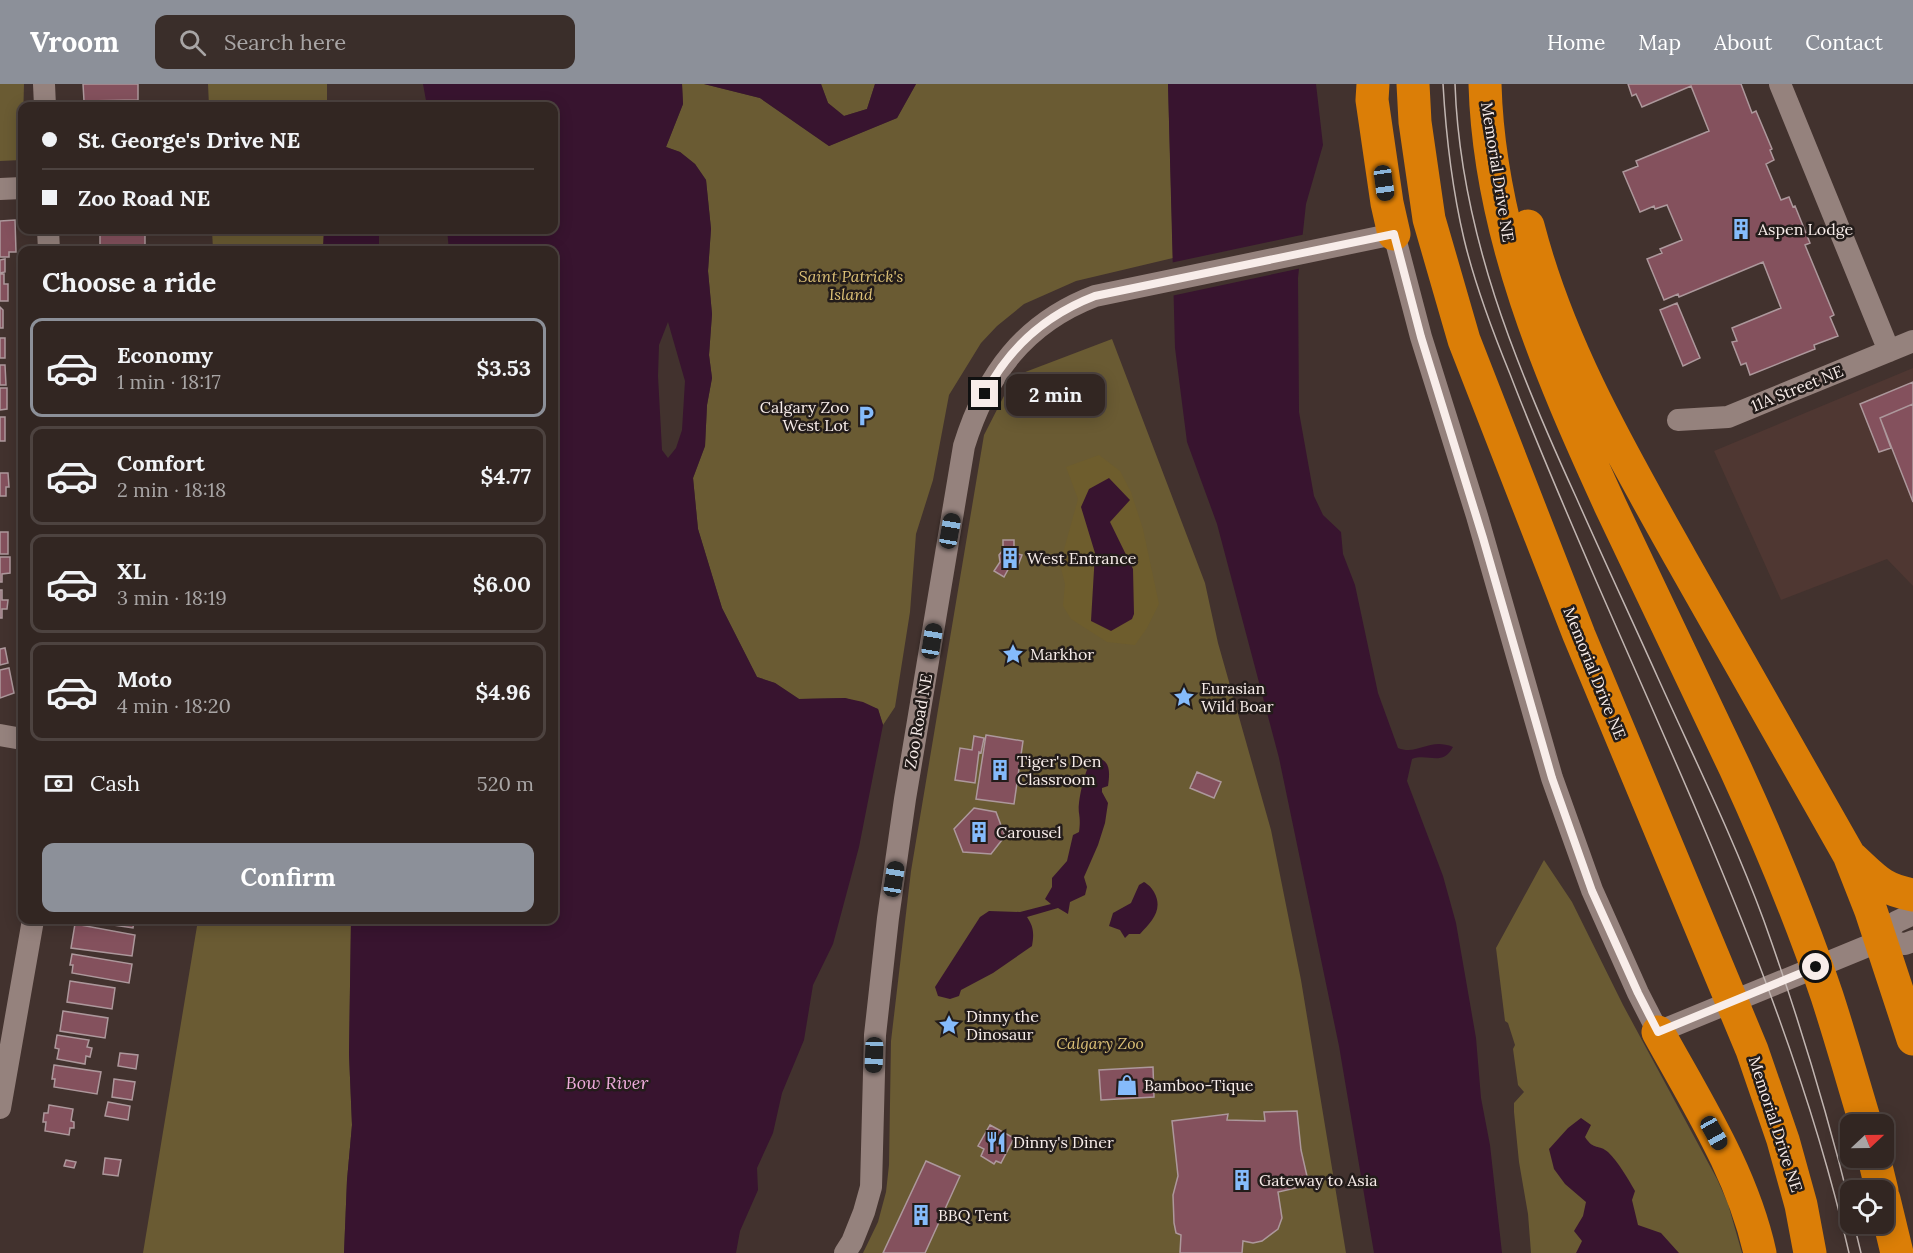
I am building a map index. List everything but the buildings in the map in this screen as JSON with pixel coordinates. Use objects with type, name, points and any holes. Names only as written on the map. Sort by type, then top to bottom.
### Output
[{"type":"highway","points":[[1373,84],[1372,100],[1385,192],[1379,236]]},
{"type":"highway","name":"Memorial Drive NE","points":[[1413,84],[1415,122],[1429,219],[1464,340],[1579,635],[1752,1050],[1783,1140],[1802,1205],[1810,1253]]},
{"type":"highway","name":"Memorial Drive NE","points":[[1485,84],[1488,125],[1499,200],[1508,240],[1552,372],[1600,482],[1736,771],[1787,890],[1827,996],[1863,1114]]},
{"type":"highway","points":[[1488,125],[1509,158],[1536,258],[1577,365],[1608,428],[1849,855],[1870,910],[1869,946],[1913,1040]]},
{"type":"highway","points":[[1849,855],[1880,884],[1893,891],[1913,895]]},
{"type":"highway","points":[[1658,1032],[1726,1154],[1743,1195],[1760,1253]]},
{"type":"highway","points":[[1892,1234],[1897,1253]]},
{"type":"street","points":[[44,84],[45,102]]},
{"type":"street","points":[[1780,84],[1889,351]]},
{"type":"street","points":[[0,189],[18,188]]},
{"type":"street","points":[[1379,236],[1421,337],[1486,549],[1552,778],[1592,891],[1658,1032],[1869,946],[1905,944],[1913,941]]},
{"type":"street","name":"Zoo Road NE","points":[[844,1253],[852,1242],[871,1187],[875,1035],[888,918],[905,799],[958,481],[970,426],[993,378],[1005,360],[1037,328],[1058,313],[1095,296],[1379,236]]},
{"type":"street","name":"11A Street NE","points":[[1678,420],[1728,417],[1913,342]]},
{"type":"street","points":[[0,735],[18,738]]},
{"type":"street","points":[[1869,946],[1896,922],[1913,914]]},
{"type":"street","points":[[0,1108],[32,924]]},
{"type":"shaded area","points":[[1913,368],[1913,586],[1887,559],[1781,600],[1714,451]]},
{"type":"shaded area","points":[[1099,455],[1120,471],[1131,492],[1143,529],[1159,604],[1135,645],[1107,642],[1071,619],[1063,606],[1065,584],[1060,564],[1078,499],[1066,467]],"holes":[[[1109,478],[1110,522],[1132,569],[1091,620],[1095,553]]]},
{"type":"green space","points":[[0,84],[24,84],[24,102],[18,102],[18,160],[0,161]]},
{"type":"green space","points":[[208,84],[327,84],[327,102],[209,102]]},
{"type":"green space","name":"Saint Patrick's Island","points":[[682,84],[704,84],[760,98],[829,146],[897,118],[916,84],[1168,84],[1173,258],[1076,281],[1024,304],[997,326],[981,343],[949,395],[933,480],[916,534],[910,612],[895,707],[883,725],[878,709],[845,698],[799,699],[775,683],[757,677],[722,608],[698,529],[693,478],[705,446],[707,405],[712,378],[709,355],[712,314],[708,271],[711,229],[706,180],[695,164],[680,152],[666,147],[683,104]]},
{"type":"green space","points":[[821,84],[875,84],[867,109],[844,116],[828,103]]},
{"type":"green space","points":[[212,234],[324,234],[323,246],[213,246]]},
{"type":"green space","name":"Calgary Zoo","points":[[1112,339],[1205,583],[1218,643],[1271,830],[1301,980],[1346,1253],[863,1253],[878,1222],[886,1192],[889,1165],[891,1041],[911,871],[984,435],[1007,390],[1020,374]]},
{"type":"green space","points":[[1544,860],[1572,902],[1623,1005],[1717,1179],[1728,1204],[1742,1253],[1531,1253],[1514,1112],[1514,1103],[1524,1092],[1518,1085],[1513,1049],[1515,1045],[1508,1023],[1505,1021],[1496,948]]},
{"type":"green space","points":[[197,924],[351,924],[349,1054],[352,1125],[344,1253],[143,1253]]},
{"type":"water","name":"Bow River","points":[[423,84],[682,84],[683,104],[666,147],[680,152],[695,164],[706,180],[711,229],[708,271],[712,314],[709,355],[712,378],[707,405],[705,446],[693,478],[698,529],[722,608],[757,677],[775,683],[799,699],[845,698],[863,702],[878,709],[883,725],[859,847],[833,944],[813,985],[804,1040],[782,1093],[773,1133],[757,1168],[758,1190],[740,1231],[736,1253],[344,1253],[352,1125],[349,1054],[351,924],[558,924],[558,246],[449,246],[447,234],[558,234],[558,102],[426,102]],"holes":[[[668,322],[685,381],[682,430],[676,448],[668,458],[662,450],[658,376],[659,345]]]},
{"type":"water","points":[[704,84],[821,84],[828,103],[844,116],[867,109],[875,84],[916,84],[897,118],[829,146],[760,98]]},
{"type":"water","points":[[1168,84],[1316,84],[1323,145],[1306,204],[1298,278],[1299,412],[1314,496],[1323,515],[1341,532],[1343,554],[1355,585],[1378,693],[1398,748],[1412,750],[1437,744],[1453,747],[1449,753],[1440,758],[1412,759],[1407,781],[1443,876],[1456,923],[1476,1038],[1481,1098],[1490,1145],[1502,1253],[1374,1253],[1339,1046],[1279,758],[1217,524],[1187,442],[1175,348]]},
{"type":"water","points":[[324,234],[379,234],[379,246],[323,246]]},
{"type":"water","points":[[1109,478],[1130,500],[1110,522],[1133,569],[1134,614],[1132,619],[1111,631],[1091,621],[1095,553],[1081,507],[1089,489]]},
{"type":"water","points":[[1094,757],[1104,760],[1108,767],[1108,786],[1102,788],[1102,792],[1108,803],[1098,845],[1084,877],[1087,887],[1085,895],[1070,902],[1068,914],[1058,908],[1027,917],[1033,931],[1032,946],[993,973],[961,990],[959,996],[950,999],[938,996],[935,987],[980,917],[989,911],[1020,912],[1051,904],[1045,899],[1052,887],[1052,878],[1067,861],[1073,835],[1079,832],[1081,792],[1085,775]]},
{"type":"water","points":[[1144,882],[1150,886],[1157,898],[1157,910],[1140,934],[1129,934],[1125,938],[1120,930],[1109,926],[1113,913],[1131,903],[1139,885]]},
{"type":"water","points":[[1581,1118],[1591,1125],[1585,1137],[1594,1146],[1608,1152],[1635,1191],[1632,1200],[1638,1225],[1661,1233],[1679,1253],[1576,1253],[1582,1241],[1574,1231],[1583,1216],[1586,1202],[1565,1184],[1554,1169],[1549,1149],[1568,1128]]},
{"type":"pier","points":[[1306,234],[1302,268],[1171,296],[1170,263]]},
{"type":"tram line","points":[[1443,84],[1456,201],[1468,256],[1484,307],[1540,450],[1703,825],[1770,993],[1800,1079],[1849,1253]]},
{"type":"tram line","points":[[1455,84],[1459,139],[1468,192],[1480,245],[1513,348],[1554,448],[1752,890],[1800,1028],[1843,1180]]},
{"type":"tram line","points":[[1856,1234],[1861,1253]]},
{"type":"place","name":"Aspen Lodge","points":[[1741,229]]},
{"type":"place","name":"Calgary Zoo West Lot","points":[[866,416]]},
{"type":"place","name":"West Entrance","points":[[1010,558]]},
{"type":"place","name":"Markhor","points":[[1013,654]]},
{"type":"place","name":"Eurasian Wild Boar","points":[[1184,697]]},
{"type":"place","name":"Tiger's Den Classroom","points":[[1000,770]]},
{"type":"place","name":"Carousel","points":[[979,832]]},
{"type":"place","name":"Dinny the Dinosaur","points":[[949,1025]]},
{"type":"place","name":"Bamboo-Tique","points":[[1127,1085]]},
{"type":"place","name":"Dinny's Diner","points":[[996,1142]]},
{"type":"place","name":"Gateway to Asia","points":[[1242,1180]]},
{"type":"place","name":"BBQ Tent","points":[[921,1215]]},
{"type":"route","points":[[985,394],[1005,360],[1020,343],[1058,313],[1095,296],[1394,234],[1421,337],[1483,538],[1552,778],[1592,891],[1658,1032],[1816,967]]}]
